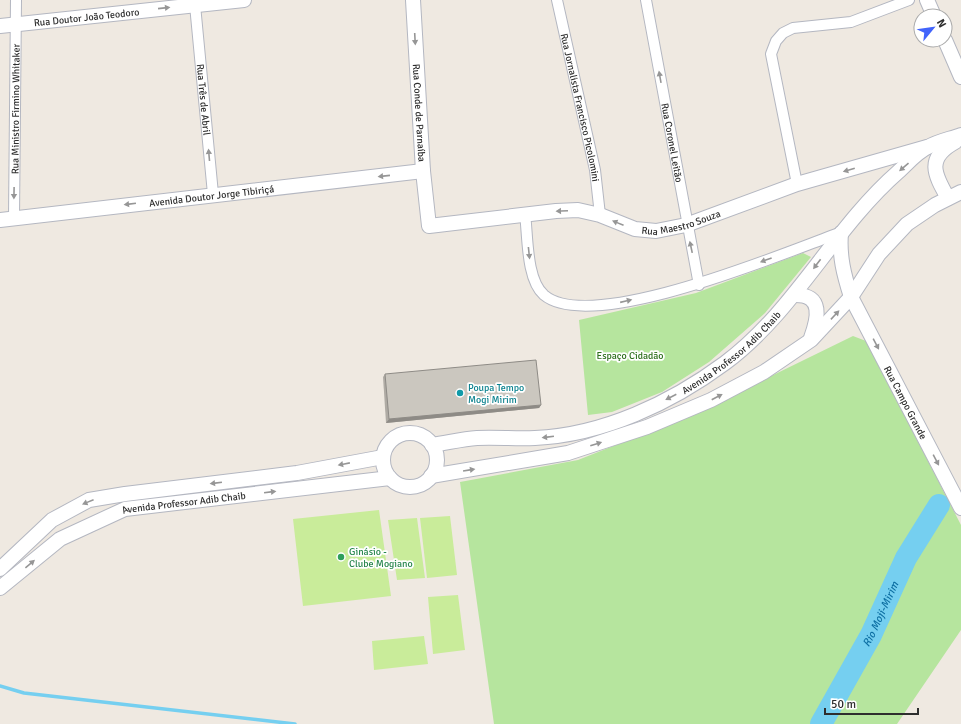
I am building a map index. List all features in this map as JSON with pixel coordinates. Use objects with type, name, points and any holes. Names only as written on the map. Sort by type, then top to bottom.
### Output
[{"type":"main road","name":"Rua Doutor João Teodoro","points":[[0,26],[244,0]]},
{"type":"main road","name":"Rua Conde de Parnaíba","points":[[413,0],[423,171],[428,226]]},
{"type":"main road","points":[[948,48],[961,77]]},
{"type":"main road","name":"Avenida Professor Adib Chaib","points":[[432,445],[476,438],[536,438],[578,433],[622,419],[673,396],[725,363],[764,329],[794,295],[842,232],[885,184],[927,147],[961,135]]},
{"type":"main road","points":[[948,198],[936,174],[935,165],[938,155],[944,148],[961,139]]},
{"type":"main road","name":"Rua Maestro Souza","points":[[428,226],[525,214],[578,210],[600,216],[635,229],[656,230],[686,225],[797,184],[927,147]]},
{"type":"main road","name":"Avenida Doutor Jorge Tibiriçá","points":[[0,220],[213,194],[423,171]]},
{"type":"main road","name":"Avenida Professor Adib Chaib","points":[[431,476],[568,453],[647,427],[711,400],[750,379],[811,340],[851,298],[879,254],[907,224],[935,205],[961,192]]},
{"type":"main road","name":"Rua Campo Grande","points":[[842,232],[840,249],[842,268],[851,298],[961,508]]},
{"type":"main road","points":[[794,295],[808,297],[817,308],[818,316],[811,340]]},
{"type":"main road","points":[[406,433],[420,435],[432,445],[436,461],[431,476],[424,482],[416,486],[402,485],[390,478],[383,465],[383,457],[388,443],[396,436],[406,433]]},
{"type":"main road","name":"Avenida Professor Adib Chaib","points":[[0,569],[52,520],[89,500],[297,473],[383,457]]},
{"type":"main road","name":"Avenida Professor Adib Chaib","points":[[0,588],[60,539],[126,509],[390,478]]},
{"type":"street","name":"Rua Ministro Firmino Whitaker","points":[[14,218],[16,0]]},
{"type":"street","name":"Rua Jornalista Francisco Picolomini","points":[[557,0],[595,170],[600,216]]},
{"type":"street","name":"Rua Coronel Leitão","points":[[646,0],[686,225],[699,285]]},
{"type":"street","points":[[797,184],[771,54],[776,41],[782,33],[793,28],[851,22],[909,0]]},
{"type":"street","name":"Rua Três de Abril","points":[[194,5],[213,194]]},
{"type":"street","points":[[525,214],[531,270],[536,286],[545,295],[559,303],[574,306],[618,303],[699,285],[842,232]]},
{"type":"green space","name":"Espaço Cidadão","points":[[803,253],[811,257],[765,313],[709,362],[662,392],[612,412],[588,415],[579,320],[696,293]]},
{"type":"green space","points":[[853,336],[866,341],[961,525],[961,630],[897,724],[494,724],[460,482],[578,460],[689,416]]},
{"type":"green space","name":"Ginásio - Clube Mogiano","points":[[379,510],[391,596],[303,606],[293,519]]},
{"type":"green space","points":[[450,516],[457,575],[427,578],[420,518]]},
{"type":"green space","points":[[417,518],[425,578],[397,580],[388,520]]},
{"type":"green space","points":[[458,595],[465,650],[433,654],[428,597]]},
{"type":"green space","points":[[424,636],[428,664],[374,670],[372,641]]},
{"type":"building","name":"Poupa Tempo Mogi Mirim","points":[[536,360],[541,405],[389,419],[385,374]]},
{"type":"waterway","name":"Rio Moji-Mirim","points":[[821,724],[871,635],[906,558],[939,505]]},
{"type":"waterway","points":[[0,686],[24,693],[295,724]]},
{"type":"place","name":"Poupa Tempo Mogi Mirim","points":[[460,393]]},
{"type":"place","name":"Ginásio - Clube Mogiano","points":[[341,557]]}]
